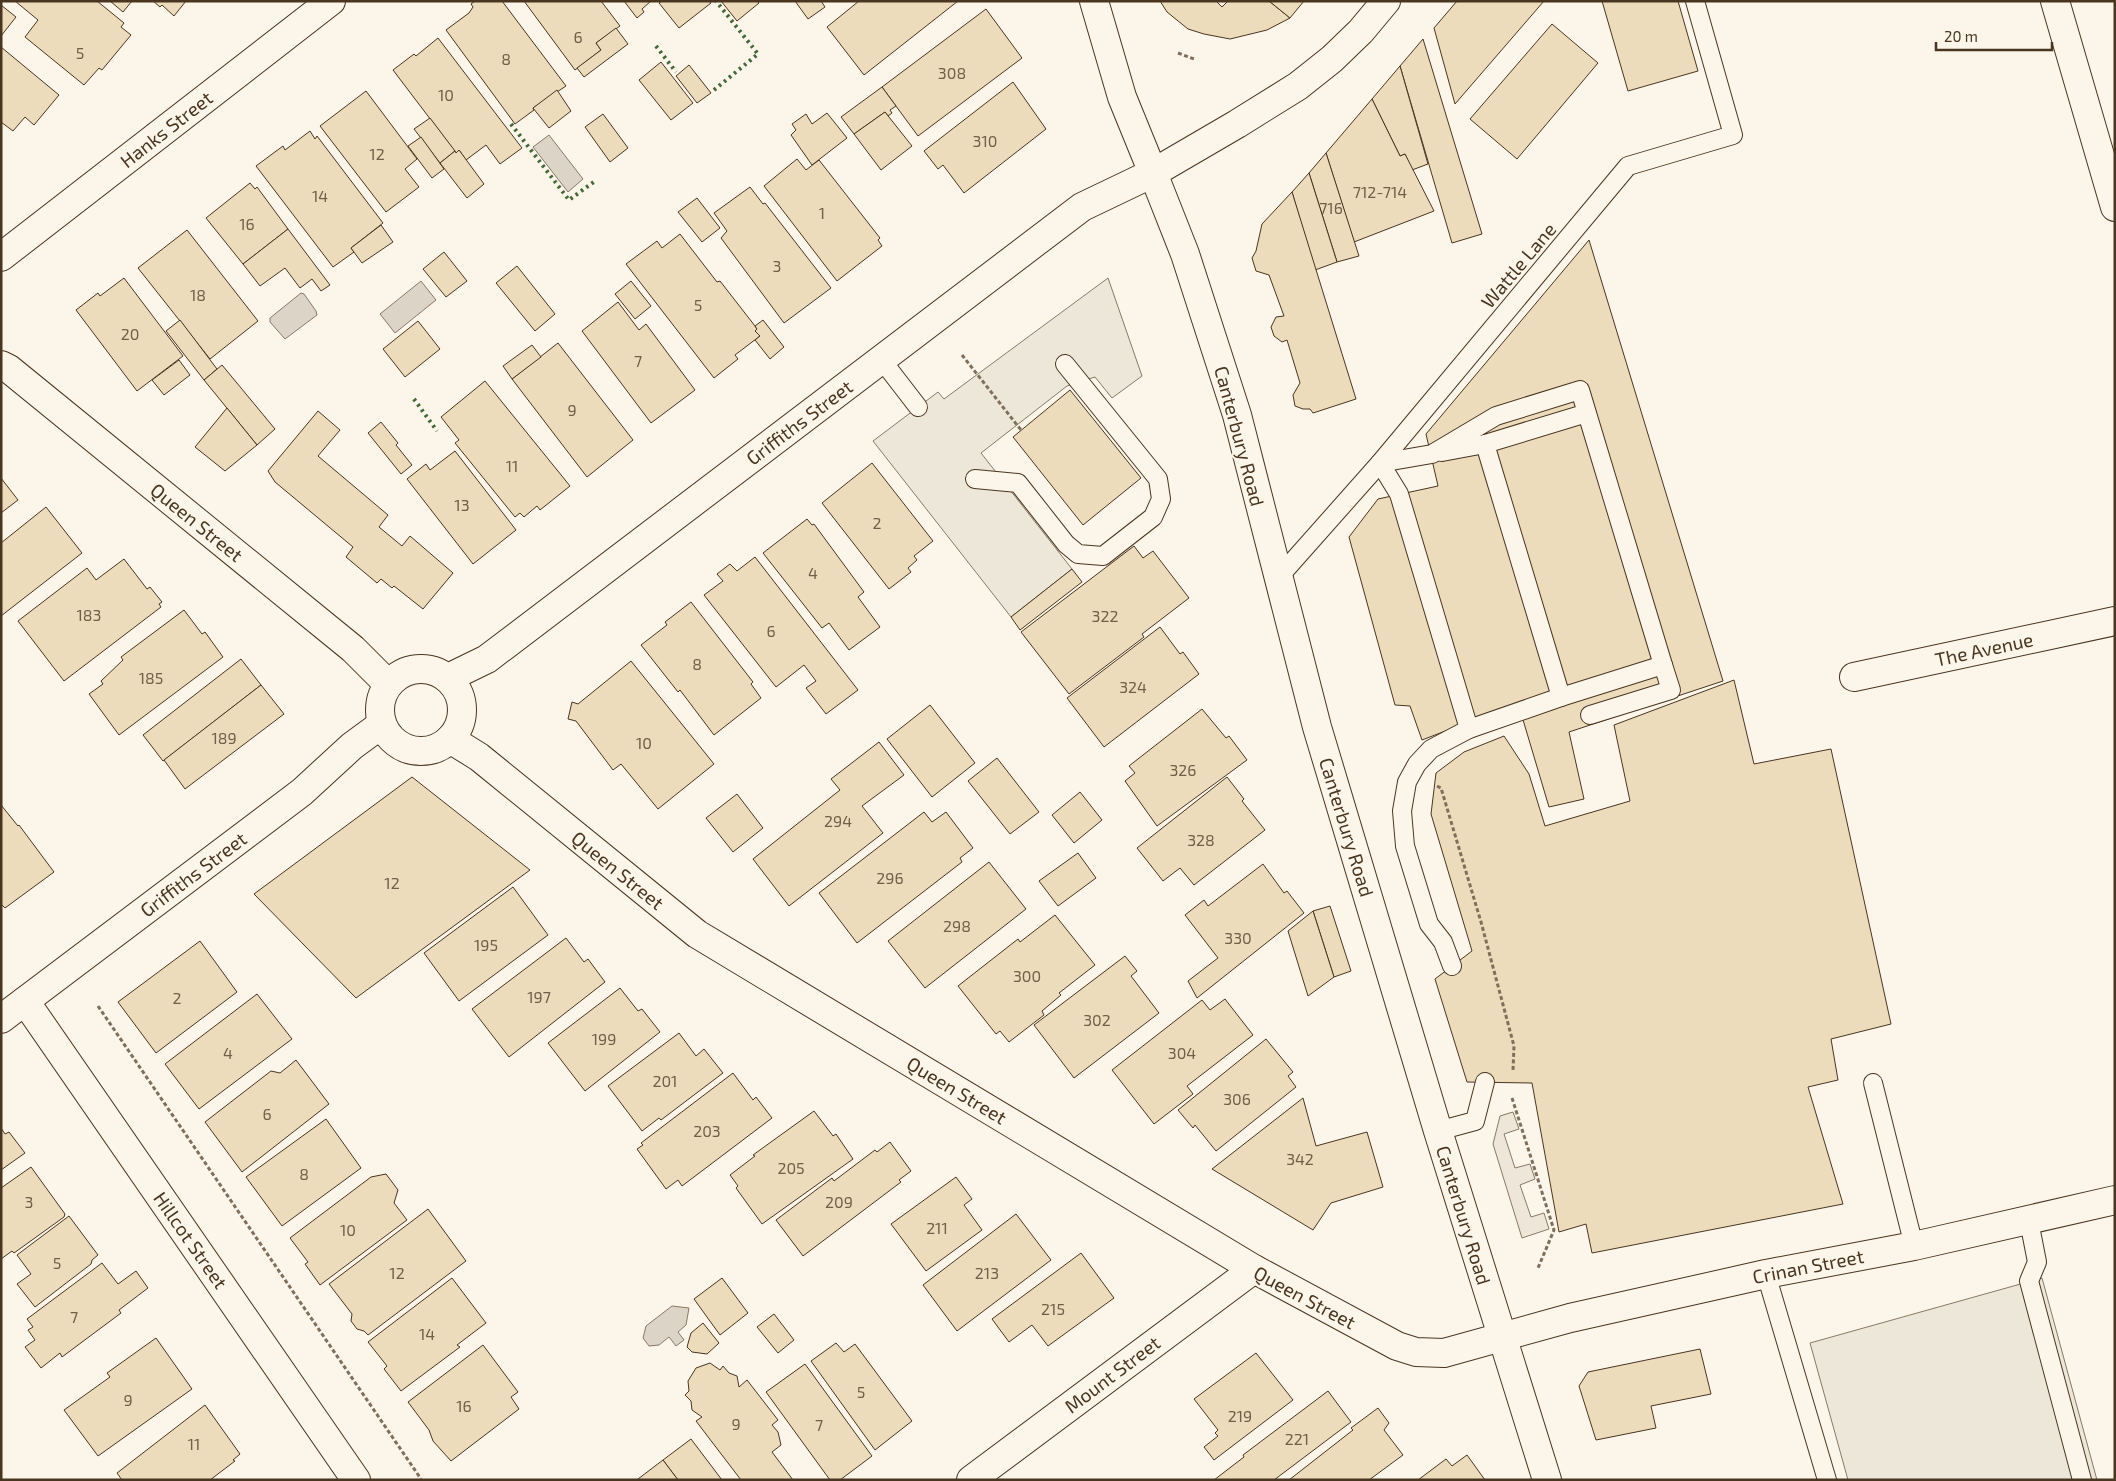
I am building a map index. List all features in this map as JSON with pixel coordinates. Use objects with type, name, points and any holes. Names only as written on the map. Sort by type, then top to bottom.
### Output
[{"type":"main road","name":"Hanks Street","points":[[1,257],[331,1]]},
{"type":"main road","name":"Canterbury Road","points":[[1094,1],[1122,97],[1185,254],[1238,415],[1317,727],[1438,1131],[1547,1480]]},
{"type":"main road","name":"Griffiths Street","points":[[448,678],[487,659],[1082,207],[1153,173],[1298,86],[1337,54],[1361,31],[1386,1]]},
{"type":"main road","points":[[2056,1],[2115,207]]},
{"type":"main road","name":"Queen Street","points":[[1,365],[9,369],[353,649],[388,684]]},
{"type":"main road","name":"The Avenue","points":[[1854,677],[2115,621]]},
{"type":"main road","points":[[417,668],[434,670],[448,678],[458,689],[462,701],[462,715],[458,728],[450,739],[439,747],[426,751],[412,751],[399,746],[388,735],[382,724],[379,710],[382,696],[388,684],[401,673],[417,668]]},
{"type":"main road","name":"Griffiths Street","points":[[1,1019],[302,792],[352,746],[382,724]]},
{"type":"main road","name":"Queen Street","points":[[450,739],[479,756],[697,934],[1254,1269],[1397,1346],[1416,1352],[1444,1353],[1502,1335]]},
{"type":"main road","name":"Hillcot Street","points":[[25,1001],[356,1480]]},
{"type":"main road","name":"Crinan Street","points":[[1502,1335],[1766,1274],[1914,1246],[2115,1200]]},
{"type":"main road","name":"Mount Street","points":[[971,1480],[1254,1269]]},
{"type":"lane","name":"Wattle Lane","points":[[1278,578],[1380,463],[1628,166],[1732,135],[1696,1]]},
{"type":"lane","points":[[881,359],[918,407]]},
{"type":"lane","points":[[975,479],[1018,483],[1066,544],[1078,554],[1103,556],[1153,517],[1161,499],[1158,479],[1065,364]]},
{"type":"lane","points":[[1432,454],[1496,416],[1580,390],[1671,690],[1590,715]]},
{"type":"lane","points":[[1469,728],[1399,494],[1380,463],[1485,444],[1587,413]]},
{"type":"lane","points":[[1485,444],[1561,697]]},
{"type":"lane","points":[[1452,966],[1443,942],[1430,924],[1405,846],[1402,811],[1407,782],[1417,764],[1431,749],[1469,728],[1663,665]]},
{"type":"lane","points":[[1438,1131],[1476,1121],[1485,1082]]},
{"type":"lane","points":[[1873,1083],[1914,1246]]},
{"type":"lane","points":[[2029,1221],[2037,1262],[2029,1281],[2082,1480]]},
{"type":"lane","points":[[1766,1274],[1827,1480]]},
{"type":"path","points":[[1178,53],[1194,60]]},
{"type":"path","points":[[962,355],[1021,430]]},
{"type":"path","points":[[1435,784],[1441,788],[1481,922],[1514,1046],[1513,1072]]},
{"type":"path","points":[[98,1006],[421,1479]]},
{"type":"path","points":[[1512,1090],[1512,1098],[1554,1230],[1538,1268]]},
{"type":"shaded area","points":[[549,135],[583,179],[568,192],[533,147]]},
{"type":"shaded area","points":[[1108,278],[1142,376],[1112,398],[1095,377],[1067,386],[981,453],[1072,569],[1011,617],[873,441],[938,392],[944,399]]},
{"type":"shaded area","points":[[421,281],[436,300],[395,333],[380,314]]},
{"type":"shaded area","points":[[301,293],[304,294],[317,315],[285,339],[270,322],[270,318]]},
{"type":"shaded area","points":[[1513,1112],[1519,1129],[1504,1134],[1515,1168],[1530,1164],[1535,1179],[1520,1185],[1531,1217],[1544,1213],[1549,1229],[1522,1238],[1493,1144],[1500,1116]]},
{"type":"shaded area","points":[[2042,1278],[2097,1480],[1848,1480],[1810,1343]]},
{"type":"shaded area","points":[[672,1306],[689,1308],[686,1325],[678,1332],[684,1340],[676,1346],[669,1337],[659,1345],[649,1346],[643,1338],[646,1326]]},
{"type":"building","points":[[15,1],[97,1],[124,23],[121,27],[131,35],[102,70],[99,68],[84,85],[25,37],[38,20]]},
{"type":"building","points":[[110,1],[132,1],[123,12]]},
{"type":"building","points":[[153,1],[186,1],[174,16],[162,5],[160,7]]},
{"type":"building","points":[[475,1],[502,1],[566,86],[533,108],[534,110],[515,124],[446,30],[469,13],[473,7],[471,4]]},
{"type":"building","points":[[524,1],[601,1],[620,26],[596,43],[601,50],[575,70]]},
{"type":"building","points":[[624,1],[651,1],[642,9],[644,12],[637,18]]},
{"type":"building","points":[[662,1],[710,1],[711,3],[679,28],[659,3]]},
{"type":"building","points":[[721,1],[757,1],[759,3],[737,21]]},
{"type":"building","points":[[795,1],[821,1],[825,7],[808,19]]},
{"type":"building","points":[[859,1],[958,1],[864,75],[827,27]]},
{"type":"building","points":[[1160,1],[1216,1],[1222,7],[1228,1],[1269,1],[1290,18],[1267,30],[1230,39],[1188,29],[1167,12]]},
{"type":"building","points":[[1269,1],[1304,1],[1290,18]]},
{"type":"building","points":[[1457,1],[1544,1],[1455,104],[1434,28]]},
{"type":"building","points":[[1602,1],[1678,1],[1698,71],[1628,91]]},
{"type":"building","points":[[1,5],[16,17],[1,36]]},
{"type":"building","points":[[986,9],[1022,58],[918,136],[882,87]]},
{"type":"building","points":[[1552,24],[1598,63],[1517,159],[1470,119]]},
{"type":"building","points":[[616,28],[628,44],[584,77],[577,68],[601,50],[596,43]]},
{"type":"building","points":[[438,38],[522,148],[500,164],[486,145],[466,160],[459,150],[456,153],[393,70],[414,54],[416,56]]},
{"type":"building","points":[[1423,39],[1482,234],[1452,243],[1400,66]]},
{"type":"building","points":[[1,47],[59,95],[34,125],[25,117],[13,131],[1,122]]},
{"type":"building","points":[[661,62],[693,103],[671,120],[639,80]]},
{"type":"building","points":[[689,65],[711,93],[697,103],[676,76]]},
{"type":"building","points":[[1400,66],[1428,164],[1412,170],[1405,154],[1400,156],[1372,99]]},
{"type":"building","points":[[1013,82],[1046,129],[964,193],[943,165],[938,169],[924,151]]},
{"type":"building","points":[[882,87],[896,106],[890,110],[892,113],[888,116],[885,112],[854,134],[841,117]]},
{"type":"building","points":[[557,90],[571,111],[549,128],[533,108]]},
{"type":"building","points":[[366,91],[417,159],[405,169],[419,187],[386,212],[320,126]]},
{"type":"building","points":[[1372,99],[1400,156],[1405,154],[1434,211],[1354,242],[1326,153]]},
{"type":"building","points":[[885,112],[912,146],[881,170],[854,134]]},
{"type":"building","points":[[827,113],[847,138],[812,165],[791,135],[796,130],[792,124],[806,114],[812,124]]},
{"type":"building","points":[[603,114],[628,148],[610,162],[585,127]]},
{"type":"building","points":[[430,118],[455,151],[440,163],[414,129]]},
{"type":"building","points":[[310,131],[315,139],[317,136],[383,223],[351,248],[354,252],[333,267],[256,166],[283,146],[285,150]]},
{"type":"building","points":[[421,137],[444,169],[432,178],[408,146]]},
{"type":"building","points":[[459,150],[484,184],[467,198],[440,163]]},
{"type":"building","points":[[1326,153],[1359,256],[1337,262],[1309,173]]},
{"type":"building","points":[[797,159],[806,170],[819,160],[880,238],[878,240],[882,246],[837,281],[764,186]]},
{"type":"building","points":[[1309,173],[1337,262],[1315,270],[1292,192]]},
{"type":"building","points":[[250,183],[255,189],[257,187],[288,229],[243,264],[206,218]]},
{"type":"building","points":[[750,187],[763,204],[765,203],[831,288],[784,323],[721,238],[727,231],[714,213]]},
{"type":"building","points":[[1292,192],[1356,399],[1313,413],[1310,409],[1295,406],[1293,395],[1300,383],[1287,340],[1282,342],[1274,336],[1271,327],[1276,317],[1284,316],[1269,275],[1256,271],[1252,258],[1256,251],[1262,224]]},
{"type":"building","points":[[697,198],[720,228],[702,242],[678,212]]},
{"type":"building","points":[[381,225],[393,242],[362,263],[351,248]]},
{"type":"building","points":[[288,229],[330,285],[321,291],[312,279],[300,288],[285,268],[260,286],[243,264]]},
{"type":"building","points":[[187,230],[258,321],[210,359],[138,268]]},
{"type":"building","points":[[680,234],[717,282],[720,281],[755,326],[757,329],[755,331],[760,336],[735,355],[738,359],[714,378],[626,264],[657,241],[662,248]]},
{"type":"building","points":[[1589,240],[1723,681],[1569,732],[1584,799],[1549,807],[1518,703],[1422,740],[1410,706],[1395,705],[1349,537],[1378,499],[1438,486],[1426,434]]},
{"type":"building","points":[[444,252],[467,281],[446,297],[423,269]]},
{"type":"building","points":[[517,266],[555,314],[535,331],[496,283]]},
{"type":"building","points":[[124,278],[183,356],[137,391],[76,310],[98,293],[100,296]]},
{"type":"building","points":[[631,281],[651,306],[635,319],[615,294]]},
{"type":"building","points":[[618,302],[639,330],[646,324],[695,390],[651,423],[582,331]]},
{"type":"building","points":[[180,320],[217,369],[204,380],[166,331]]},
{"type":"building","points":[[763,320],[784,347],[770,359],[755,340],[760,336],[755,331],[757,329],[755,326]]},
{"type":"building","points":[[418,321],[440,349],[405,377],[383,349]]},
{"type":"building","points":[[558,343],[633,440],[587,477],[512,379]]},
{"type":"building","points":[[532,345],[541,357],[512,379],[503,366]]},
{"type":"building","points":[[179,360],[190,375],[164,395],[152,380]]},
{"type":"building","points":[[222,365],[275,429],[257,445],[204,380]]},
{"type":"building","points":[[485,381],[570,486],[540,510],[537,506],[524,517],[520,513],[515,517],[455,443],[459,440],[441,417]]},
{"type":"building","points":[[1070,390],[1141,478],[1083,525],[1013,437]]},
{"type":"building","points":[[227,408],[257,445],[225,471],[195,447]]},
{"type":"building","points":[[318,411],[340,430],[318,456],[388,515],[379,527],[402,546],[410,536],[453,573],[423,609],[394,586],[392,588],[381,579],[377,583],[346,557],[353,547],[275,482],[268,471]]},
{"type":"building","points":[[381,422],[398,443],[396,445],[412,465],[401,474],[368,433]]},
{"type":"building","points":[[455,451],[516,530],[473,564],[407,479],[426,464],[430,470]]},
{"type":"building","points":[[872,463],[933,541],[914,556],[917,560],[908,568],[911,572],[889,589],[822,503]]},
{"type":"building","points":[[1,478],[18,500],[1,513]]},
{"type":"building","points":[[46,507],[82,553],[1,616],[1,543]]},
{"type":"building","points":[[807,519],[812,525],[814,524],[864,592],[858,597],[880,627],[849,650],[829,623],[822,628],[763,553]]},
{"type":"building","points":[[1134,546],[1143,558],[1153,551],[1189,598],[1142,634],[1144,637],[1069,694],[1021,632]]},
{"type":"building","points":[[755,557],[858,690],[826,714],[806,688],[816,681],[804,665],[776,687],[704,595],[723,581],[717,574],[730,564],[737,571]]},
{"type":"building","points":[[124,559],[147,589],[150,587],[162,602],[159,604],[161,607],[64,681],[18,621],[87,568],[96,580]]},
{"type":"building","points":[[1072,569],[1082,582],[1020,630],[1011,617]]},
{"type":"building","points":[[691,602],[753,682],[751,684],[761,698],[714,735],[680,690],[678,692],[641,645],[667,625],[665,622]]},
{"type":"building","points":[[184,610],[202,634],[205,632],[223,657],[119,735],[89,694],[103,684],[101,681],[123,660],[121,657]]},
{"type":"building","points":[[1160,627],[1180,654],[1183,652],[1199,674],[1104,747],[1067,698]]},
{"type":"building","points":[[241,659],[261,685],[163,761],[143,735]]},
{"type":"building","points":[[631,661],[714,764],[658,809],[621,764],[613,770],[576,721],[568,719],[572,702],[578,704]]},
{"type":"building","points":[[1734,680],[1754,764],[1831,749],[1891,1024],[1831,1039],[1838,1080],[1808,1087],[1843,1204],[1592,1253],[1586,1224],[1559,1232],[1532,1083],[1467,1082],[1435,979],[1472,951],[1431,814],[1436,773],[1464,752],[1504,736],[1529,774],[1545,826],[1630,801],[1614,725]]},
{"type":"building","points":[[261,685],[284,714],[185,789],[164,760]]},
{"type":"building","points":[[930,705],[975,763],[932,797],[887,739]]},
{"type":"building","points":[[1202,709],[1226,738],[1229,736],[1247,760],[1157,826],[1125,781],[1135,773],[1129,766]]},
{"type":"building","points":[[879,742],[904,775],[862,806],[883,833],[789,906],[753,859],[840,790],[831,779]]},
{"type":"building","points":[[997,758],[1039,812],[1010,834],[968,781]]},
{"type":"building","points":[[412,777],[530,870],[356,998],[254,894]]},
{"type":"building","points":[[1227,777],[1244,799],[1242,801],[1265,830],[1194,885],[1180,868],[1163,881],[1137,848]]},
{"type":"building","points":[[1080,792],[1102,820],[1074,843],[1052,815]]},
{"type":"building","points":[[737,794],[763,828],[733,852],[706,818]]},
{"type":"building","points":[[1,805],[19,825],[54,872],[5,908],[1,904]]},
{"type":"building","points":[[924,812],[932,822],[946,812],[973,848],[960,858],[962,862],[857,943],[819,893]]},
{"type":"building","points":[[1078,853],[1096,878],[1058,906],[1039,881]]},
{"type":"building","points":[[989,862],[1026,909],[925,988],[888,941]]},
{"type":"building","points":[[1263,864],[1284,893],[1287,891],[1304,913],[1197,998],[1188,981],[1218,958],[1185,915],[1204,900],[1208,906]]},
{"type":"building","points":[[513,887],[548,935],[459,1001],[424,953]]},
{"type":"building","points":[[1330,906],[1351,971],[1334,977],[1313,911]]},
{"type":"building","points":[[1313,911],[1334,977],[1308,996],[1288,931]]},
{"type":"building","points":[[1055,915],[1095,965],[1059,993],[1061,995],[1042,1011],[1044,1015],[1009,1042],[1000,1031],[996,1034],[958,986],[1018,939],[1020,942]]},
{"type":"building","points":[[566,938],[584,962],[588,959],[605,982],[509,1057],[472,1009]]},
{"type":"building","points":[[200,941],[237,992],[156,1053],[118,1002]]},
{"type":"building","points":[[1125,956],[1137,971],[1131,976],[1159,1013],[1074,1078],[1034,1025]]},
{"type":"building","points":[[620,988],[638,1011],[642,1009],[660,1032],[585,1091],[548,1043]]},
{"type":"building","points":[[257,994],[292,1039],[199,1109],[165,1064]]},
{"type":"building","points":[[1225,999],[1253,1035],[1187,1086],[1193,1094],[1154,1124],[1112,1070],[1202,1000],[1210,1010]]},
{"type":"building","points":[[679,1033],[696,1056],[704,1049],[723,1073],[661,1120],[659,1118],[642,1131],[608,1086]]},
{"type":"building","points":[[1266,1039],[1293,1072],[1288,1076],[1296,1087],[1216,1151],[1195,1125],[1193,1128],[1178,1110]]},
{"type":"building","points":[[296,1060],[329,1104],[242,1172],[205,1122],[271,1071],[280,1073]]},
{"type":"building","points":[[733,1073],[753,1100],[756,1097],[772,1118],[682,1186],[678,1180],[666,1189],[637,1149],[643,1145],[641,1143]]},
{"type":"building","points":[[1303,1098],[1316,1146],[1367,1132],[1383,1187],[1331,1203],[1313,1230],[1212,1169]]},
{"type":"building","points":[[814,1111],[833,1136],[836,1134],[853,1159],[762,1224],[736,1188],[738,1186],[730,1175],[755,1156],[753,1155]]},
{"type":"building","points":[[326,1119],[361,1168],[282,1226],[246,1177]]},
{"type":"building","points":[[1,1128],[5,1134],[9,1132],[25,1153],[1,1170]]},
{"type":"building","points":[[890,1142],[911,1171],[899,1180],[901,1182],[803,1256],[776,1220],[832,1178],[834,1181],[875,1150],[877,1152]]},
{"type":"building","points":[[31,1167],[65,1214],[64,1217],[14,1253],[12,1251],[1,1259],[1,1188]]},
{"type":"building","points":[[386,1174],[398,1190],[394,1203],[407,1220],[320,1285],[305,1264],[308,1262],[290,1238],[371,1177]]},
{"type":"building","points":[[956,1177],[972,1199],[964,1205],[982,1230],[926,1271],[891,1224]]},
{"type":"building","points":[[428,1209],[466,1261],[368,1335],[364,1331],[357,1329],[351,1321],[352,1314],[329,1284]]},
{"type":"building","points":[[1016,1214],[1051,1260],[957,1331],[923,1285]]},
{"type":"building","points":[[69,1216],[98,1255],[92,1260],[91,1264],[35,1307],[17,1284],[31,1274],[17,1255]]},
{"type":"building","points":[[1081,1253],[1114,1298],[1048,1346],[1032,1325],[1009,1342],[992,1319]]},
{"type":"building","points":[[102,1263],[118,1284],[136,1271],[148,1288],[119,1310],[121,1313],[62,1357],[60,1353],[41,1368],[25,1347],[35,1340],[28,1330],[33,1327],[27,1319]]},
{"type":"building","points":[[452,1278],[486,1323],[457,1345],[460,1347],[401,1391],[384,1369],[387,1366],[368,1342]]},
{"type":"building","points":[[722,1278],[748,1313],[720,1335],[694,1299]]},
{"type":"building","points":[[774,1314],[794,1340],[778,1353],[757,1327]]},
{"type":"building","points":[[703,1323],[719,1343],[707,1354],[692,1352],[687,1347],[691,1333]]},
{"type":"building","points":[[156,1338],[192,1389],[98,1456],[64,1410],[110,1377],[107,1373]]},
{"type":"building","points":[[836,1343],[844,1352],[855,1344],[912,1421],[875,1450],[811,1361]]},
{"type":"building","points":[[483,1345],[518,1392],[511,1397],[519,1409],[451,1461],[433,1441],[429,1430],[408,1402]]},
{"type":"building","points":[[1700,1349],[1711,1394],[1651,1406],[1656,1428],[1596,1440],[1579,1386],[1588,1372]]},
{"type":"building","points":[[1256,1353],[1293,1400],[1214,1460],[1204,1447],[1218,1436],[1215,1433],[1218,1430],[1194,1399]]},
{"type":"building","points":[[710,1363],[720,1370],[723,1366],[729,1373],[737,1376],[739,1387],[747,1380],[778,1420],[772,1425],[778,1432],[781,1445],[772,1452],[793,1480],[741,1480],[696,1421],[702,1417],[692,1410],[691,1401],[685,1395],[689,1391],[688,1381],[696,1368]]},
{"type":"building","points":[[805,1364],[872,1456],[840,1480],[830,1480],[766,1392]]},
{"type":"building","points":[[1328,1391],[1351,1422],[1274,1480],[1214,1480],[1244,1457],[1243,1455]]},
{"type":"building","points":[[205,1405],[240,1454],[233,1460],[235,1461],[210,1480],[122,1480],[117,1473]]},
{"type":"building","points":[[1378,1408],[1389,1423],[1384,1430],[1403,1455],[1369,1480],[1289,1480],[1353,1430],[1351,1428]]},
{"type":"building","points":[[691,1439],[722,1480],[678,1480],[663,1460]]},
{"type":"building","points":[[1467,1455],[1485,1480],[1418,1480],[1446,1459],[1452,1466]]},
{"type":"building","points":[[663,1460],[678,1480],[638,1479]]},
{"type":"hedge","points":[[714,90],[758,54],[716,1]]},
{"type":"hedge","points":[[656,46],[676,72]]},
{"type":"hedge","points":[[511,124],[569,200],[595,181]]},
{"type":"hedge","points":[[414,399],[437,431]]}]
